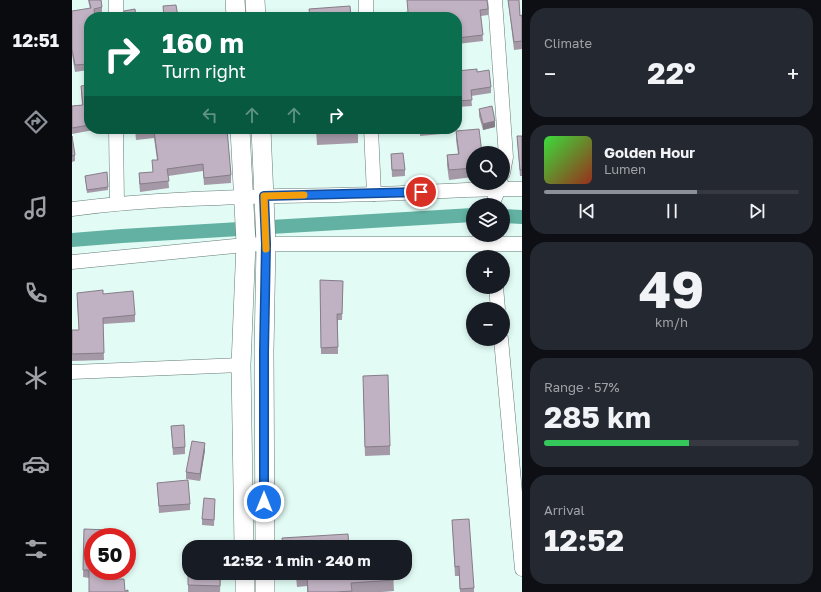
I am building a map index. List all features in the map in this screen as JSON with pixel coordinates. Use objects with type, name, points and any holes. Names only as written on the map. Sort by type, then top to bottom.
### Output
[{"type":"main road","points":[[235,0],[236,12]]},
{"type":"main road","points":[[255,0],[256,12]]},
{"type":"main road","points":[[240,134],[246,244],[241,365],[244,540]]},
{"type":"main road","points":[[261,134],[266,241],[264,352],[265,540]]},
{"type":"main road","points":[[244,580],[245,592]]},
{"type":"main road","points":[[265,580],[265,592]]},
{"type":"street","points":[[116,0],[116,12]]},
{"type":"street","points":[[366,0],[366,12]]},
{"type":"street","points":[[494,0],[505,146]]},
{"type":"street","points":[[116,134],[117,203]]},
{"type":"street","points":[[371,134],[374,194]]},
{"type":"street","points":[[72,209],[117,203],[374,194],[497,194],[522,189]]},
{"type":"street","points":[[72,262],[266,241],[492,245],[522,244]]},
{"type":"street","points":[[502,346],[522,569]]},
{"type":"street","points":[[72,372],[241,365]]},
{"type":"building","points":[[89,0],[101,0],[102,7],[94,9],[94,12],[84,12],[84,64],[75,65],[72,49],[72,11],[91,8]]},
{"type":"building","points":[[407,0],[487,0],[488,9],[480,10],[483,35],[462,37],[462,12],[408,12]]},
{"type":"building","points":[[508,0],[519,0],[520,16],[522,15],[522,41],[514,42]]},
{"type":"building","points":[[176,5],[177,12],[164,12],[163,6]]},
{"type":"building","points":[[350,6],[351,12],[309,12],[309,9]]},
{"type":"building","points":[[135,9],[135,12],[124,12]]},
{"type":"building","points":[[477,69],[477,72],[489,70],[491,87],[471,90],[472,100],[462,101],[462,70]]},
{"type":"building","points":[[81,86],[84,86],[84,126],[72,128],[72,106],[83,105]]},
{"type":"building","points":[[492,106],[495,121],[483,124],[479,109]]},
{"type":"building","points":[[479,129],[481,146],[466,146],[466,169],[449,170],[447,155],[459,154],[456,134],[462,134],[462,130]]},
{"type":"building","points":[[154,134],[227,134],[231,175],[204,178],[203,164],[167,169],[169,181],[140,184],[139,173],[153,172],[152,160],[158,160]]},
{"type":"building","points":[[72,136],[75,155],[72,156]]},
{"type":"building","points":[[517,136],[522,136],[522,170],[520,170]]},
{"type":"building","points":[[403,153],[405,170],[392,170],[391,154]]},
{"type":"building","points":[[107,172],[108,187],[87,190],[85,176]]},
{"type":"building","points":[[320,280],[343,281],[342,314],[337,314],[338,347],[321,348]]},
{"type":"building","points":[[103,290],[103,294],[133,291],[135,315],[103,318],[104,353],[72,354],[72,330],[79,330],[77,293]]},
{"type":"building","points":[[388,375],[390,446],[365,447],[363,376]]},
{"type":"building","points":[[184,425],[185,447],[173,448],[171,426]]},
{"type":"building","points":[[192,441],[205,443],[200,474],[186,472]]},
{"type":"building","points":[[188,480],[190,504],[159,506],[157,483]]},
{"type":"building","points":[[204,498],[215,499],[214,520],[202,519]]},
{"type":"building","points":[[469,519],[474,588],[460,589],[459,566],[455,567],[452,520]]},
{"type":"building","points":[[84,529],[84,570],[83,570]]},
{"type":"building","points":[[348,534],[348,540],[282,540],[282,538]]},
{"type":"building","points":[[89,580],[124,580],[125,591],[128,590],[128,592],[89,592]]},
{"type":"building","points":[[188,580],[220,580],[220,586],[188,585]]},
{"type":"building","points":[[307,580],[394,580],[351,583],[352,591],[308,592]]},
{"type":"waterway","points":[[72,240],[466,215]]},
{"type":"waterway","points":[[510,216],[522,217]]},
{"type":"slow traffic","points":[[266,249],[264,196],[304,195]]},
{"type":"route","points":[[264,502],[266,244],[264,196],[421,192]]}]
